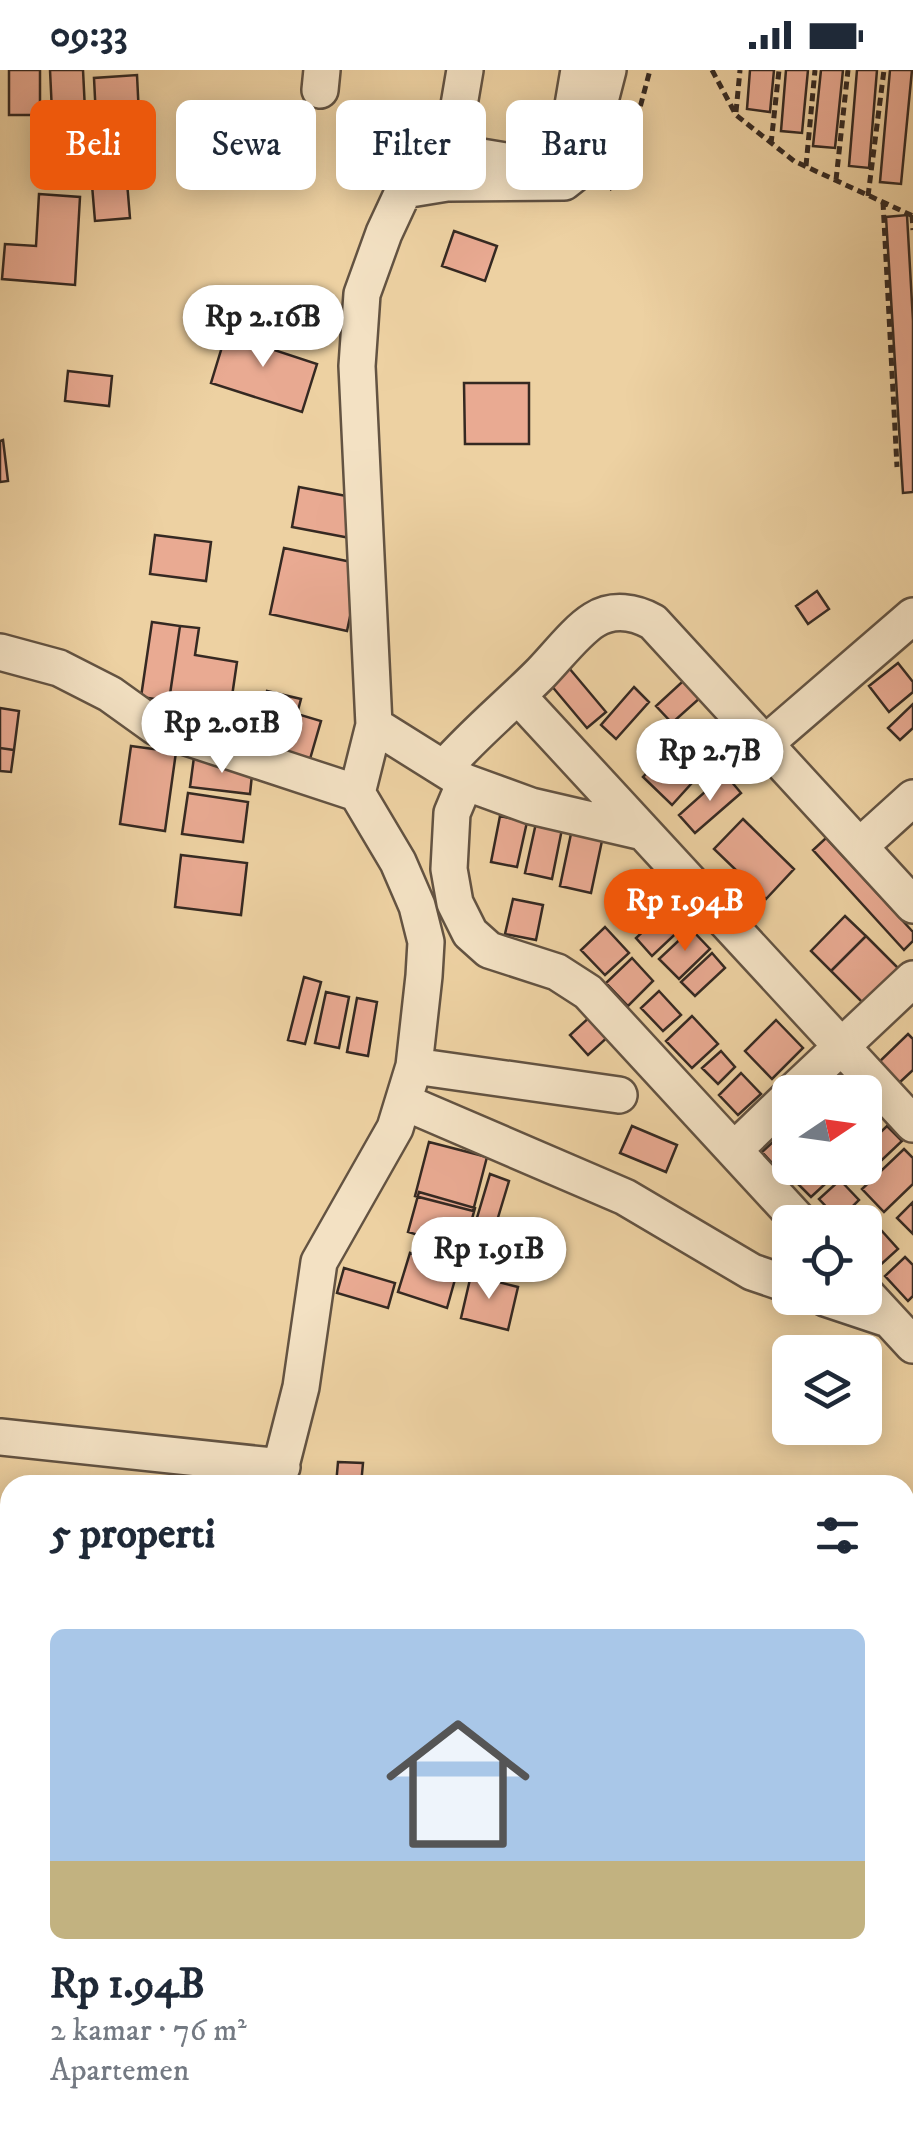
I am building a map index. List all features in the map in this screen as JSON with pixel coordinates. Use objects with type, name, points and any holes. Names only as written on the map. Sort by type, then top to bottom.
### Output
[{"type":"street","points":[[465,70],[451,152],[547,168],[564,158],[579,70]]},
{"type":"street","points":[[357,793],[374,725],[356,366],[362,294],[404,190],[446,183],[564,182],[583,168],[608,70]]},
{"type":"street","points":[[784,1205],[588,992],[557,972],[489,950],[470,933],[455,903],[449,869],[455,775],[476,731],[518,696],[595,620],[617,612],[638,614],[654,622],[913,904]]},
{"type":"street","points":[[767,742],[913,616]]},
{"type":"street","points":[[0,652],[58,668],[110,694],[156,727],[357,793],[398,862],[417,906],[426,942],[414,1066],[404,1102],[378,1160],[319,1262],[301,1387],[279,1475]]},
{"type":"street","points":[[518,696],[913,1124]]},
{"type":"street","points":[[374,725],[455,775],[531,806],[643,832]]},
{"type":"street","points":[[860,846],[913,798]]},
{"type":"street","points":[[811,1075],[913,979]]},
{"type":"street","points":[[414,1066],[619,1095]]},
{"type":"street","points":[[404,1102],[626,1197],[752,1272],[772,1279]]},
{"type":"street","points":[[734,1150],[772,1113]]},
{"type":"street","points":[[882,1312],[901,1333]]},
{"type":"street","points":[[862,1315],[901,1333]]},
{"type":"street","points":[[0,1436],[272,1475]]},
{"type":"path","points":[[712,70],[736,116],[806,166],[912,216],[913,230]]},
{"type":"path","points":[[736,116],[740,70]]},
{"type":"path","points":[[772,144],[778,70]]},
{"type":"path","points":[[806,166],[815,70]]},
{"type":"path","points":[[836,180],[848,70]]},
{"type":"path","points":[[868,196],[884,70]]},
{"type":"path","points":[[882,202],[896,468]]},
{"type":"building","points":[[9,70],[40,70],[40,100],[30,100],[30,115],[9,115]]},
{"type":"building","points":[[50,70],[83,70],[84,100],[51,100]]},
{"type":"building","points":[[750,70],[774,70],[770,112],[747,109]]},
{"type":"building","points":[[786,70],[808,70],[802,133],[781,131]]},
{"type":"building","points":[[821,70],[843,70],[835,148],[813,146]]},
{"type":"building","points":[[857,70],[877,70],[869,168],[849,166]]},
{"type":"building","points":[[890,70],[912,70],[901,184],[880,182]]},
{"type":"building","points":[[137,75],[138,100],[95,100],[94,78]]},
{"type":"building","points":[[92,190],[128,190],[130,218],[95,221]]},
{"type":"building","points":[[39,194],[80,197],[75,285],[2,279],[5,244],[36,246]]},
{"type":"building","points":[[907,215],[913,321],[913,492],[903,493],[886,217]]},
{"type":"building","points":[[454,231],[497,246],[485,281],[442,266]]},
{"type":"building","points":[[229,324],[274,338],[271,349],[317,364],[302,412],[211,383]]},
{"type":"building","points":[[68,371],[112,376],[109,406],[65,401]]},
{"type":"building","points":[[464,383],[529,383],[529,444],[465,444]]},
{"type":"building","points":[[3,440],[8,481],[0,482],[0,441]]},
{"type":"building","points":[[299,487],[357,498],[350,538],[292,527]]},
{"type":"building","points":[[155,535],[211,542],[206,581],[150,574]]},
{"type":"building","points":[[284,548],[361,564],[347,631],[270,614]]},
{"type":"building","points":[[817,591],[829,609],[808,624],[796,606]]},
{"type":"building","points":[[152,622],[180,626],[169,701],[141,697]]},
{"type":"building","points":[[180,626],[199,628],[195,655],[237,662],[230,710],[169,701]]},
{"type":"building","points":[[898,663],[913,682],[913,692],[889,712],[869,686]]},
{"type":"building","points":[[569,668],[606,712],[587,728],[550,684]]},
{"type":"building","points":[[694,671],[710,689],[672,723],[656,706]]},
{"type":"building","points":[[634,687],[649,702],[616,739],[601,725]]},
{"type":"building","points":[[267,691],[301,699],[297,714],[321,721],[310,759],[254,743]]},
{"type":"building","points":[[913,704],[913,728],[900,740],[888,728]]},
{"type":"building","points":[[0,708],[19,711],[14,750],[0,748]]},
{"type":"building","points":[[131,746],[176,752],[165,831],[120,824]]},
{"type":"building","points":[[671,747],[700,774],[672,805],[643,777]]},
{"type":"building","points":[[0,748],[14,750],[11,772],[0,771]]},
{"type":"building","points":[[194,757],[253,765],[250,794],[190,787]]},
{"type":"building","points":[[725,774],[741,793],[695,833],[679,815]]},
{"type":"building","points":[[188,793],[248,802],[243,842],[182,834]]},
{"type":"building","points":[[500,816],[527,822],[517,867],[491,862]]},
{"type":"building","points":[[743,819],[794,869],[766,899],[714,849]]},
{"type":"building","points":[[536,823],[562,829],[552,879],[525,873]]},
{"type":"building","points":[[572,829],[603,836],[591,893],[560,886]]},
{"type":"building","points":[[826,838],[913,932],[913,941],[904,950],[813,850]]},
{"type":"building","points":[[181,855],[247,863],[241,915],[175,907]]},
{"type":"building","points":[[513,899],[543,905],[536,940],[505,934]]},
{"type":"building","points":[[670,906],[686,924],[652,956],[636,938]]},
{"type":"building","points":[[845,916],[866,936],[831,971],[811,951]]},
{"type":"building","points":[[605,927],[629,953],[605,975],[581,950]]},
{"type":"building","points":[[691,929],[710,949],[679,979],[659,959]]},
{"type":"building","points":[[866,936],[903,973],[868,1008],[831,971]]},
{"type":"building","points":[[712,953],[725,968],[695,996],[681,982]]},
{"type":"building","points":[[632,958],[653,981],[628,1006],[606,983]]},
{"type":"building","points":[[304,977],[321,982],[305,1044],[288,1040]]},
{"type":"building","points":[[659,991],[681,1015],[663,1031],[641,1008]]},
{"type":"building","points":[[326,992],[349,997],[339,1048],[315,1043]]},
{"type":"building","points":[[357,998],[377,1002],[368,1056],[347,1052]]},
{"type":"building","points":[[592,1015],[610,1035],[588,1055],[570,1035]]},
{"type":"building","points":[[692,1016],[718,1044],[692,1068],[666,1041]]},
{"type":"building","points":[[776,1020],[803,1048],[772,1079],[745,1051]]},
{"type":"building","points":[[908,1034],[913,1039],[913,1070],[898,1084],[878,1063]]},
{"type":"building","points":[[721,1051],[735,1067],[718,1084],[702,1068]]},
{"type":"building","points":[[741,1073],[761,1094],[738,1115],[719,1095]]},
{"type":"building","points":[[632,1126],[677,1145],[666,1172],[620,1153]]},
{"type":"building","points":[[887,1126],[902,1141],[882,1160],[882,1131]]},
{"type":"building","points":[[429,1142],[487,1157],[473,1211],[415,1196]]},
{"type":"building","points":[[772,1143],[772,1163],[762,1152]]},
{"type":"building","points":[[904,1149],[913,1158],[913,1184],[884,1212],[882,1205],[862,1189],[866,1185],[882,1185],[882,1170]]},
{"type":"building","points":[[490,1174],[509,1181],[490,1244],[471,1238]]},
{"type":"building","points":[[799,1185],[824,1185],[811,1197]]},
{"type":"building","points":[[834,1185],[845,1185],[859,1200],[854,1205],[825,1205],[819,1199]]},
{"type":"building","points":[[419,1192],[475,1208],[447,1308],[398,1292],[410,1253],[429,1260],[435,1240],[408,1232]]},
{"type":"building","points":[[913,1202],[913,1234],[897,1218]]},
{"type":"building","points":[[488,1228],[523,1240],[511,1277],[476,1266]]},
{"type":"building","points":[[882,1231],[898,1249],[882,1263]]},
{"type":"building","points":[[905,1257],[913,1265],[913,1296],[908,1301],[885,1276]]},
{"type":"building","points":[[344,1268],[395,1283],[388,1308],[337,1293]]},
{"type":"building","points":[[471,1275],[518,1287],[508,1330],[461,1318]]},
{"type":"building","points":[[338,1462],[363,1463],[362,1475],[337,1475]]}]
